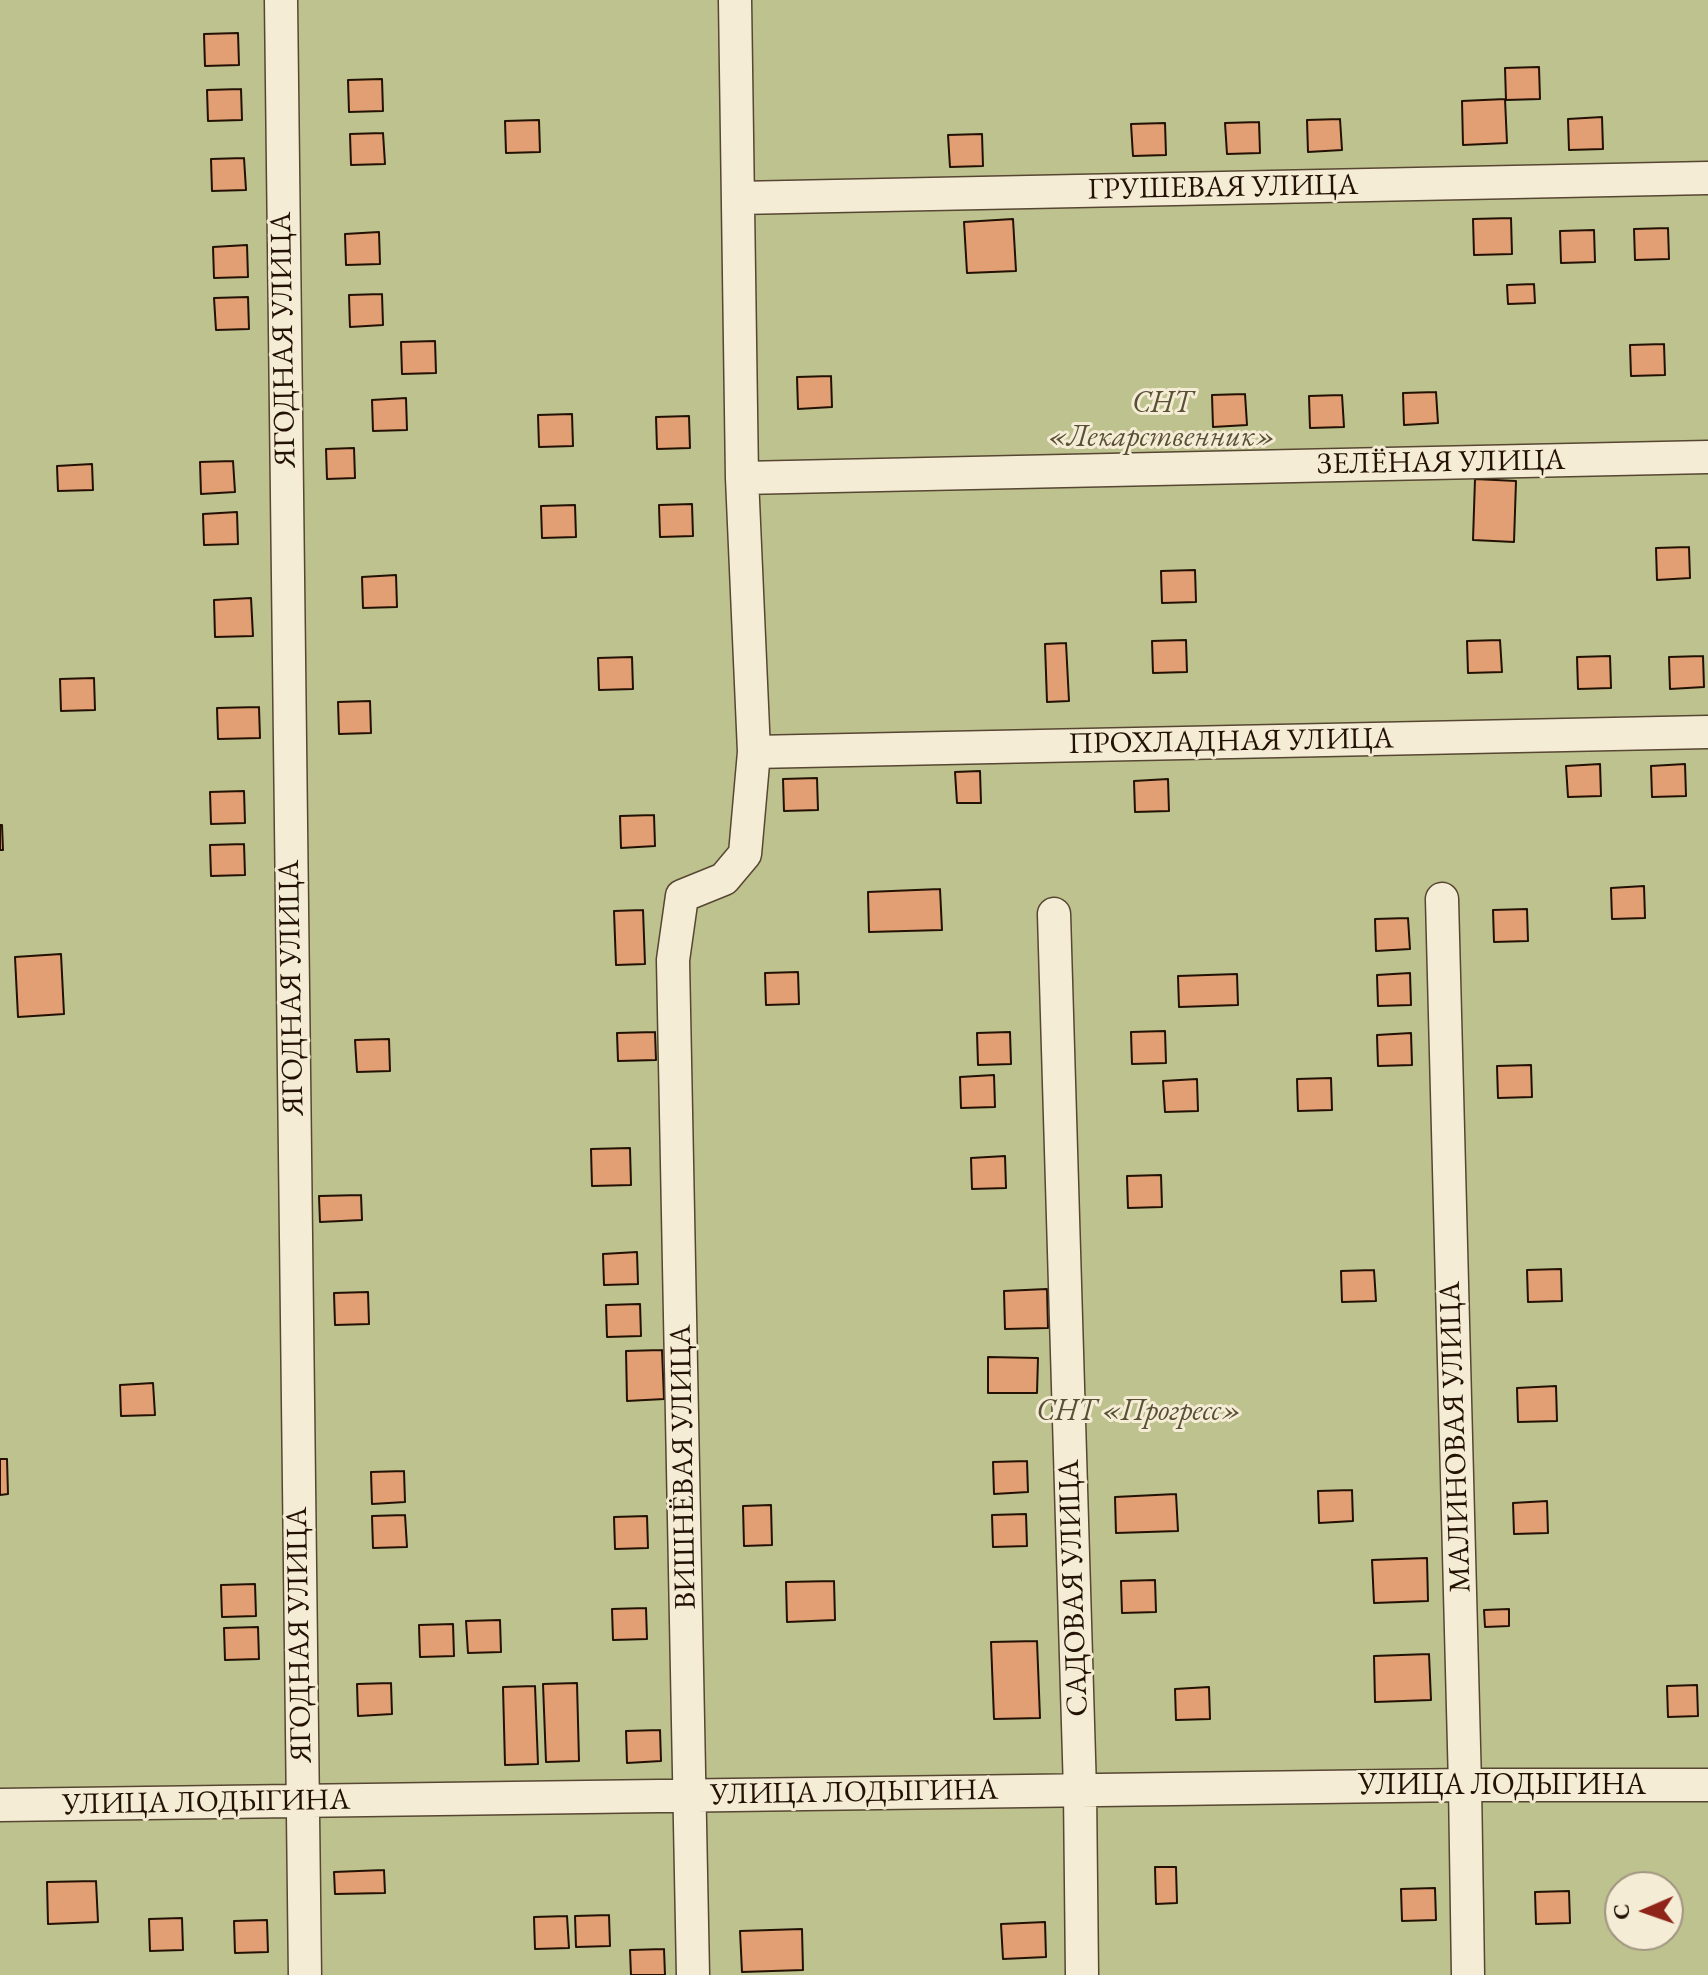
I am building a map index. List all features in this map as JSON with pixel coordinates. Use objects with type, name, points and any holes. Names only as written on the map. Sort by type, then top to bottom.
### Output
[{"type":"street","name":"ЯГОДНАЯ УЛИЦА","points":[[281,0],[305,1975]]},
{"type":"street","points":[[735,0],[742,478],[754,752]]},
{"type":"street","name":"ГРУШЕВАЯ УЛИЦА","points":[[738,198],[1708,178]]},
{"type":"street","name":"ЗЕЛЁНАЯ УЛИЦА","points":[[742,478],[1708,457]]},
{"type":"street","name":"ПРОХЛАДНАЯ УЛИЦА","points":[[754,752],[1708,732]]},
{"type":"street","name":"ВИШНЁВАЯ УЛИЦА","points":[[693,1975],[673,960],[682,896],[724,879],[745,854],[754,752]]},
{"type":"street","name":"МАЛИНОВАЯ УЛИЦА","points":[[1442,899],[1468,1975]]},
{"type":"street","name":"САДОВАЯ УЛИЦА","points":[[1054,914],[1080,1791],[1082,1975]]},
{"type":"street","name":"УЛИЦА ЛОДЫГИНА","points":[[0,1805],[1465,1785],[1708,1785]]},
{"type":"green space","name":"СНТ «Прогресс»","points":[[0,0],[1708,0],[1708,1975],[0,1975]]},
{"type":"building","points":[[238,33],[239,65],[205,66],[204,34]]},
{"type":"building","points":[[1539,67],[1540,99],[1506,100],[1505,68]]},
{"type":"building","points":[[382,79],[383,111],[349,112],[348,80]]},
{"type":"building","points":[[241,89],[242,120],[208,121],[207,90]]},
{"type":"building","points":[[1505,99],[1507,143],[1463,145],[1462,101]]},
{"type":"building","points":[[1602,117],[1603,149],[1569,150],[1568,119]]},
{"type":"building","points":[[1340,119],[1342,150],[1308,152],[1307,120]]},
{"type":"building","points":[[539,120],[540,152],[506,153],[505,121]]},
{"type":"building","points":[[1259,122],[1260,153],[1227,154],[1225,123]]},
{"type":"building","points":[[1165,123],[1166,155],[1133,156],[1131,124]]},
{"type":"building","points":[[383,133],[385,164],[351,165],[350,134]]},
{"type":"building","points":[[982,134],[983,166],[950,167],[948,135]]},
{"type":"building","points":[[244,158],[246,190],[212,191],[211,159]]},
{"type":"building","points":[[1511,218],[1512,254],[1474,255],[1473,219]]},
{"type":"building","points":[[1013,219],[1016,271],[967,273],[964,222]]},
{"type":"building","points":[[1668,228],[1669,259],[1635,260],[1634,229]]},
{"type":"building","points":[[1594,230],[1595,262],[1561,263],[1560,231]]},
{"type":"building","points":[[379,232],[380,264],[346,265],[345,234]]},
{"type":"building","points":[[247,245],[248,277],[214,278],[213,247]]},
{"type":"building","points":[[1534,284],[1535,303],[1508,304],[1507,285]]},
{"type":"building","points":[[382,294],[383,325],[350,327],[349,295]]},
{"type":"building","points":[[248,297],[249,329],[216,330],[214,298]]},
{"type":"building","points":[[435,341],[436,373],[402,374],[401,342]]},
{"type":"building","points":[[1664,344],[1665,375],[1631,376],[1630,345]]},
{"type":"building","points":[[831,376],[832,407],[798,409],[797,377]]},
{"type":"building","points":[[1436,392],[1438,423],[1404,425],[1403,393]]},
{"type":"building","points":[[1245,394],[1247,425],[1213,427],[1212,395]]},
{"type":"building","points":[[1342,395],[1344,427],[1310,428],[1309,396]]},
{"type":"building","points":[[406,398],[407,430],[373,431],[372,400]]},
{"type":"building","points":[[572,414],[573,446],[539,447],[538,415]]},
{"type":"building","points":[[689,416],[690,448],[657,449],[656,417]]},
{"type":"building","points":[[354,448],[355,478],[327,479],[326,449]]},
{"type":"building","points":[[233,461],[235,492],[201,494],[200,462]]},
{"type":"building","points":[[92,464],[93,490],[58,491],[57,466]]},
{"type":"building","points":[[1475,479],[1516,481],[1514,542],[1473,540]]},
{"type":"building","points":[[692,504],[693,536],[660,537],[659,505]]},
{"type":"building","points":[[575,505],[576,537],[542,538],[541,506]]},
{"type":"building","points":[[237,512],[238,544],[204,545],[203,514]]},
{"type":"building","points":[[1689,547],[1690,578],[1657,580],[1656,548]]},
{"type":"building","points":[[1195,570],[1196,602],[1162,603],[1161,571]]},
{"type":"building","points":[[396,575],[397,607],[363,608],[362,577]]},
{"type":"building","points":[[251,598],[253,636],[215,637],[214,600]]},
{"type":"building","points":[[1186,640],[1187,672],[1153,673],[1152,641]]},
{"type":"building","points":[[1500,640],[1502,672],[1468,673],[1467,641]]},
{"type":"building","points":[[1066,643],[1069,701],[1047,702],[1045,644]]},
{"type":"building","points":[[1610,656],[1611,688],[1578,689],[1577,657]]},
{"type":"building","points":[[1703,656],[1704,687],[1670,689],[1669,657]]},
{"type":"building","points":[[632,657],[633,689],[599,690],[598,658]]},
{"type":"building","points":[[94,678],[95,710],[61,711],[60,679]]},
{"type":"building","points":[[370,701],[371,733],[339,734],[338,702]]},
{"type":"building","points":[[259,707],[260,738],[218,739],[217,708]]},
{"type":"building","points":[[1600,764],[1601,796],[1568,797],[1566,766]]},
{"type":"building","points":[[1685,764],[1686,796],[1652,797],[1651,766]]},
{"type":"building","points":[[980,771],[981,803],[957,803],[955,772]]},
{"type":"building","points":[[817,778],[818,810],[784,811],[783,779]]},
{"type":"building","points":[[1168,779],[1169,811],[1135,812],[1134,781]]},
{"type":"building","points":[[244,791],[245,823],[211,824],[210,792]]},
{"type":"building","points":[[654,815],[655,846],[621,848],[620,816]]},
{"type":"building","points":[[2,825],[3,850],[0,850]]},
{"type":"building","points":[[244,844],[245,875],[211,876],[210,845]]},
{"type":"building","points":[[1644,886],[1645,918],[1612,919],[1611,888]]},
{"type":"building","points":[[940,889],[942,930],[869,932],[868,892]]},
{"type":"building","points":[[1527,909],[1528,941],[1494,942],[1493,910]]},
{"type":"building","points":[[643,910],[645,964],[616,965],[614,911]]},
{"type":"building","points":[[1408,918],[1410,949],[1376,951],[1375,919]]},
{"type":"building","points":[[61,954],[64,1014],[18,1017],[15,957]]},
{"type":"building","points":[[798,972],[799,1004],[766,1005],[765,973]]},
{"type":"building","points":[[1410,973],[1411,1005],[1378,1006],[1377,975]]},
{"type":"building","points":[[1237,974],[1238,1005],[1179,1007],[1178,976]]},
{"type":"building","points":[[1165,1031],[1166,1063],[1132,1064],[1131,1032]]},
{"type":"building","points":[[655,1032],[656,1060],[618,1061],[617,1033]]},
{"type":"building","points":[[1010,1032],[1011,1064],[978,1065],[977,1033]]},
{"type":"building","points":[[1411,1033],[1412,1065],[1378,1066],[1377,1035]]},
{"type":"building","points":[[389,1039],[390,1071],[357,1072],[355,1040]]},
{"type":"building","points":[[1531,1065],[1532,1097],[1498,1098],[1497,1066]]},
{"type":"building","points":[[994,1075],[995,1107],[961,1108],[960,1077]]},
{"type":"building","points":[[1331,1078],[1332,1110],[1298,1111],[1297,1079]]},
{"type":"building","points":[[1197,1079],[1198,1111],[1165,1112],[1163,1081]]},
{"type":"building","points":[[630,1148],[631,1185],[592,1186],[591,1149]]},
{"type":"building","points":[[1005,1156],[1006,1188],[972,1189],[971,1158]]},
{"type":"building","points":[[1161,1175],[1162,1207],[1128,1208],[1127,1176]]},
{"type":"building","points":[[361,1195],[362,1220],[320,1222],[319,1196]]},
{"type":"building","points":[[637,1252],[638,1284],[604,1285],[603,1254]]},
{"type":"building","points":[[1561,1269],[1562,1301],[1528,1302],[1527,1270]]},
{"type":"building","points":[[1374,1270],[1376,1301],[1342,1302],[1341,1271]]},
{"type":"building","points":[[1047,1289],[1048,1328],[1005,1329],[1004,1291]]},
{"type":"building","points":[[368,1292],[369,1324],[335,1325],[334,1293]]},
{"type":"building","points":[[640,1304],[641,1336],[607,1337],[606,1305]]},
{"type":"building","points":[[662,1350],[664,1399],[627,1401],[626,1351]]},
{"type":"building","points":[[988,1357],[1038,1358],[1037,1393],[988,1393]]},
{"type":"building","points":[[153,1383],[155,1415],[121,1416],[120,1385]]},
{"type":"building","points":[[1556,1386],[1557,1421],[1518,1422],[1517,1388]]},
{"type":"building","points":[[0,1459],[7,1459],[8,1494],[0,1495]]},
{"type":"building","points":[[1027,1461],[1028,1492],[994,1494],[993,1462]]},
{"type":"building","points":[[404,1471],[405,1502],[372,1504],[371,1472]]},
{"type":"building","points":[[1352,1490],[1353,1521],[1319,1523],[1318,1491]]},
{"type":"building","points":[[1176,1494],[1178,1531],[1116,1533],[1115,1497]]},
{"type":"building","points":[[1547,1501],[1548,1533],[1514,1534],[1513,1503]]},
{"type":"building","points":[[771,1505],[772,1545],[744,1546],[743,1506]]},
{"type":"building","points":[[1026,1514],[1027,1546],[993,1547],[992,1515]]},
{"type":"building","points":[[405,1515],[407,1547],[373,1548],[372,1516]]},
{"type":"building","points":[[647,1516],[648,1548],[615,1549],[614,1517]]},
{"type":"building","points":[[1427,1558],[1428,1601],[1374,1603],[1372,1560]]},
{"type":"building","points":[[1155,1580],[1156,1612],[1122,1613],[1121,1581]]},
{"type":"building","points":[[834,1581],[835,1620],[787,1622],[786,1582]]},
{"type":"building","points":[[255,1584],[256,1616],[222,1617],[221,1585]]},
{"type":"building","points":[[646,1608],[647,1639],[613,1640],[612,1609]]},
{"type":"building","points":[[1509,1609],[1509,1626],[1485,1627],[1484,1610]]},
{"type":"building","points":[[500,1620],[501,1652],[468,1653],[466,1621]]},
{"type":"building","points":[[453,1624],[454,1656],[420,1657],[419,1625]]},
{"type":"building","points":[[258,1627],[259,1659],[225,1660],[224,1628]]},
{"type":"building","points":[[1037,1641],[1040,1718],[994,1719],[991,1642]]},
{"type":"building","points":[[1429,1654],[1431,1700],[1375,1702],[1374,1656]]},
{"type":"building","points":[[391,1683],[392,1714],[358,1716],[357,1684]]},
{"type":"building","points":[[577,1683],[579,1761],[546,1762],[543,1684]]},
{"type":"building","points":[[1697,1685],[1698,1716],[1668,1717],[1667,1686]]},
{"type":"building","points":[[535,1686],[538,1764],[505,1765],[503,1687]]},
{"type":"building","points":[[1209,1687],[1210,1719],[1176,1720],[1175,1689]]},
{"type":"building","points":[[660,1730],[661,1761],[627,1763],[626,1731]]},
{"type":"building","points":[[1155,1867],[1176,1867],[1177,1903],[1156,1904]]},
{"type":"building","points":[[384,1870],[385,1893],[335,1894],[334,1872]]},
{"type":"building","points":[[96,1881],[98,1922],[48,1924],[47,1882]]},
{"type":"building","points":[[1435,1888],[1436,1920],[1402,1921],[1401,1889]]},
{"type":"building","points":[[1569,1891],[1570,1923],[1536,1924],[1535,1892]]},
{"type":"building","points":[[609,1915],[610,1946],[576,1947],[575,1916]]},
{"type":"building","points":[[567,1916],[569,1948],[535,1949],[534,1917]]},
{"type":"building","points":[[182,1918],[183,1950],[150,1951],[149,1919]]},
{"type":"building","points":[[267,1920],[268,1952],[235,1953],[234,1921]]},
{"type":"building","points":[[1045,1922],[1046,1957],[1003,1959],[1001,1924]]},
{"type":"building","points":[[802,1929],[803,1970],[742,1972],[740,1931]]},
{"type":"building","points":[[664,1949],[665,1975],[631,1975],[630,1950]]},
{"type":"park label","name":"СНТ «Лекарственник»","points":[[1162,421]]}]
